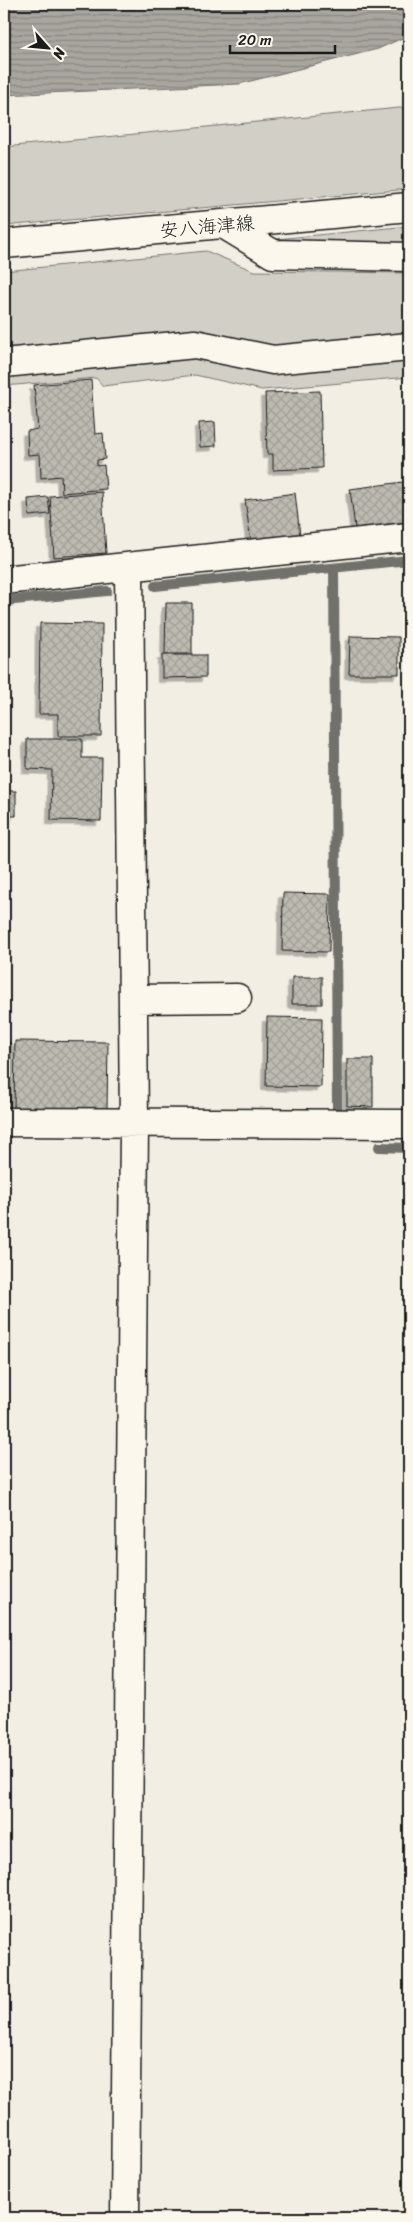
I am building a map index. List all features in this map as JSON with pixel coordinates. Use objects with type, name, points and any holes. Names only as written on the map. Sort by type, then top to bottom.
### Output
[{"type":"street","name":"安八海津線","points":[[4,244],[409,207]]},
{"type":"street","points":[[225,225],[273,254],[409,258]]},
{"type":"street","points":[[4,363],[195,344],[273,360],[409,347]]},
{"type":"street","points":[[4,580],[409,537]]},
{"type":"street","points":[[125,2218],[134,1124],[129,567]]},
{"type":"street","points":[[133,999],[237,998]]},
{"type":"street","points":[[4,1122],[409,1124]]},
{"type":"shaded area","points":[[4,4],[409,4],[409,35],[378,49],[239,84],[4,95]]},
{"type":"shaded area","points":[[409,107],[409,189],[4,226],[4,147]]},
{"type":"shaded area","points":[[409,226],[409,249],[285,247],[276,239]]},
{"type":"shaded area","points":[[206,251],[254,271],[409,273],[409,338],[269,351],[4,354],[4,271]]},
{"type":"shaded area","points":[[205,355],[409,357],[409,377],[262,390],[195,375],[103,386],[96,378],[4,386],[4,374]]},
{"type":"building","points":[[91,380],[95,434],[103,433],[105,459],[97,460],[97,466],[104,465],[106,489],[62,493],[61,476],[41,478],[40,454],[28,455],[27,431],[38,429],[34,385]]},
{"type":"building","points":[[320,391],[322,468],[273,470],[273,454],[267,454],[265,393]]},
{"type":"building","points":[[215,422],[216,446],[200,447],[199,423]]},
{"type":"building","points":[[403,482],[408,522],[355,528],[350,489]]},
{"type":"building","points":[[102,492],[106,553],[54,557],[50,496]]},
{"type":"building","points":[[295,493],[300,535],[251,542],[245,500]]},
{"type":"building","points":[[48,497],[50,514],[29,516],[28,499]]},
{"type":"building","points":[[166,603],[192,603],[192,654],[165,654]]},
{"type":"building","points":[[40,623],[102,624],[101,736],[58,736],[58,714],[39,714]]},
{"type":"building","points":[[350,636],[399,637],[399,674],[349,674]]},
{"type":"building","points":[[162,655],[206,655],[206,677],[162,678]]},
{"type":"building","points":[[27,739],[82,739],[82,758],[102,758],[101,821],[51,820],[52,770],[27,769]]},
{"type":"building","points":[[4,791],[16,791],[16,816],[4,816]]},
{"type":"building","points":[[283,893],[330,894],[329,952],[282,951]]},
{"type":"building","points":[[292,977],[322,977],[322,1004],[292,1004]]},
{"type":"building","points":[[267,1017],[322,1018],[321,1087],[266,1086]]},
{"type":"building","points":[[15,1041],[108,1042],[107,1111],[14,1110]]},
{"type":"building","points":[[4,1042],[10,1042],[10,1109],[4,1109]]},
{"type":"building","points":[[347,1059],[373,1059],[373,1107],[347,1106]]},
{"type":"waterway","points":[[155,586],[409,560]]},
{"type":"waterway","points":[[334,568],[337,1110]]},
{"type":"waterway","points":[[4,601],[107,591]]},
{"type":"waterway","points":[[379,1147],[409,1148]]}]
